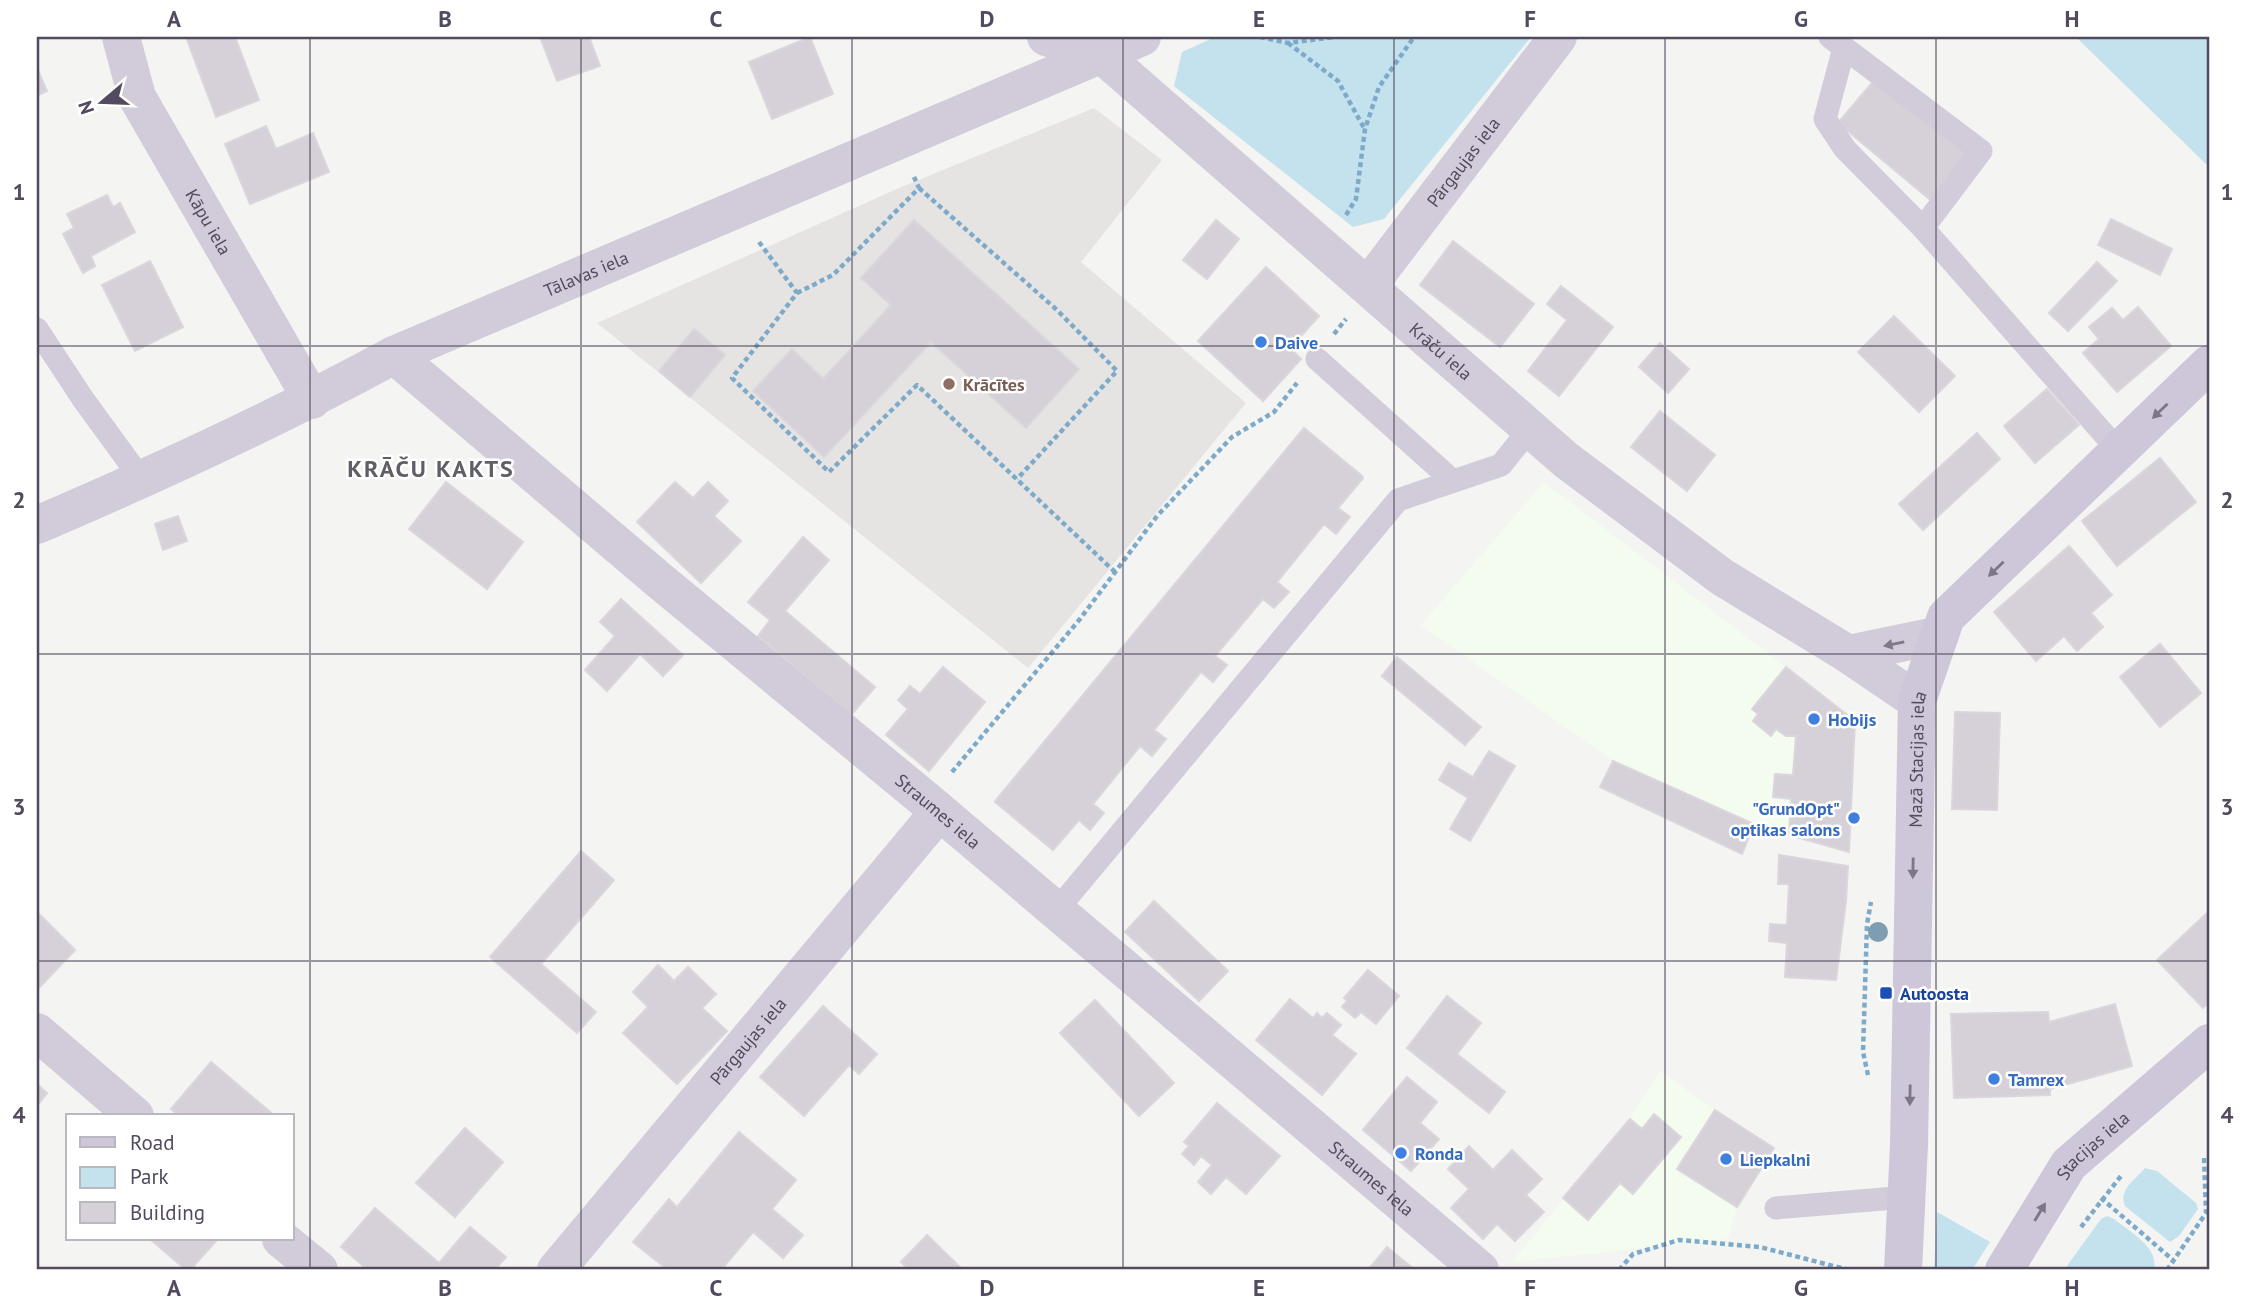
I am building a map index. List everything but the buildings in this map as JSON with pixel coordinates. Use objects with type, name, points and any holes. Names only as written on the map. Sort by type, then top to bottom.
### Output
[{"type":"main road","name":"Mazā Stacijas iela","points":[[1903,1270],[1907,1197],[1917,701],[1946,617],[2209,364]]},
{"type":"main road","name":"Stacijas iela","points":[[2004,1270],[2069,1164],[2209,1043]]},
{"type":"street","name":"Kāpu iela","points":[[121,37],[137,97],[312,400]]},
{"type":"street","name":"Krāču iela","points":[[1046,37],[1101,54],[1566,460],[1722,577],[1848,654],[1917,701]]},
{"type":"street","name":"Tālavas iela","points":[[37,525],[142,480],[312,400],[394,355],[1142,37]]},
{"type":"street","name":"Pārgaujas iela","points":[[1370,288],[1381,269],[1558,37]]},
{"type":"street","name":"Straumes iela","points":[[394,355],[649,572],[933,806],[1480,1270]]},
{"type":"street","points":[[1848,654],[1940,635]]},
{"type":"street","name":"Pārgaujas iela","points":[[556,1270],[933,806]]},
{"type":"street","points":[[37,1032],[133,1114]]},
{"type":"street","points":[[282,1240],[319,1270]]},
{"type":"lane","points":[[1923,228],[1981,151],[1837,43],[1825,119],[1846,149],[1923,228],[2119,450]]},
{"type":"lane","points":[[37,329],[83,399],[142,480]]},
{"type":"lane","points":[[1317,359],[1453,481]]},
{"type":"lane","points":[[1056,911],[1398,500],[1501,465],[1530,429]]},
{"type":"lane","points":[[1776,1208],[1907,1197]]},
{"type":"path","points":[[1260,37],[1288,43],[1335,37]]},
{"type":"path","points":[[1342,220],[1356,199],[1365,129],[1379,87],[1414,37]]},
{"type":"path","points":[[1288,43],[1338,82],[1365,129]]},
{"type":"path","points":[[912,174],[919,188],[1057,310],[1117,371],[1017,479]]},
{"type":"path","points":[[919,188],[833,275],[797,293],[732,378],[829,472],[918,385],[1115,572]]},
{"type":"path","points":[[757,240],[797,293]]},
{"type":"path","points":[[933,806],[1157,516],[1232,437],[1275,412],[1370,288]]},
{"type":"path","points":[[2166,1270],[2206,1213],[2204,1157]]},
{"type":"path","points":[[2074,1237],[2101,1198],[2126,1170]]},
{"type":"path","points":[[2101,1198],[2173,1261]]},
{"type":"path","points":[[1619,1270],[1633,1254],[1679,1240],[1760,1247],[1849,1270]]},
{"type":"shaded area","name":"Krācītes","points":[[1094,108],[1162,160],[1081,262],[1246,403],[1028,668],[597,323],[899,188]]},
{"type":"shaded area","points":[[1544,482],[1786,667],[1752,709],[1758,714],[1753,721],[1770,735],[1776,729],[1786,736],[1796,736],[1793,775],[1775,774],[1773,797],[1791,799],[1789,835],[1754,824],[1613,761],[1421,625]]},
{"type":"shaded area","points":[[1660,1071],[1715,1110],[1678,1169],[1737,1207],[1728,1239],[1512,1262],[1629,1119]]},
{"type":"green space","points":[[1215,37],[1531,37],[1384,219],[1353,227],[1174,86],[1182,52]]},
{"type":"green space","points":[[2076,37],[2209,37],[2209,167]]},
{"type":"green space","points":[[2145,1168],[2157,1171],[2196,1203],[2198,1209],[2179,1236],[2170,1242],[2125,1206],[2123,1200],[2126,1190]]},
{"type":"green space","points":[[1937,1212],[1990,1242],[1972,1270],[1934,1270]]},
{"type":"green space","points":[[2107,1216],[2148,1247],[2152,1254],[2154,1270],[2064,1270],[2101,1219]]},
{"type":"place","name":"Daive","points":[[1261,342]]},
{"type":"place","name":"Krācītes","points":[[949,384]]},
{"type":"place","name":"Hobijs","points":[[1814,719]]},
{"type":"place","name":"\"GrundOpt\" optikas salons","points":[[1854,818]]},
{"type":"place","name":"Autoosta","points":[[1886,993]]},
{"type":"place","name":"Tamrex","points":[[1994,1079]]},
{"type":"place","name":"Ronda","points":[[1401,1153]]},
{"type":"place","name":"Liepkalni","points":[[1726,1159]]},
{"type":"district","name":"KRĀČU KAKTS","points":[[431,468]]}]
